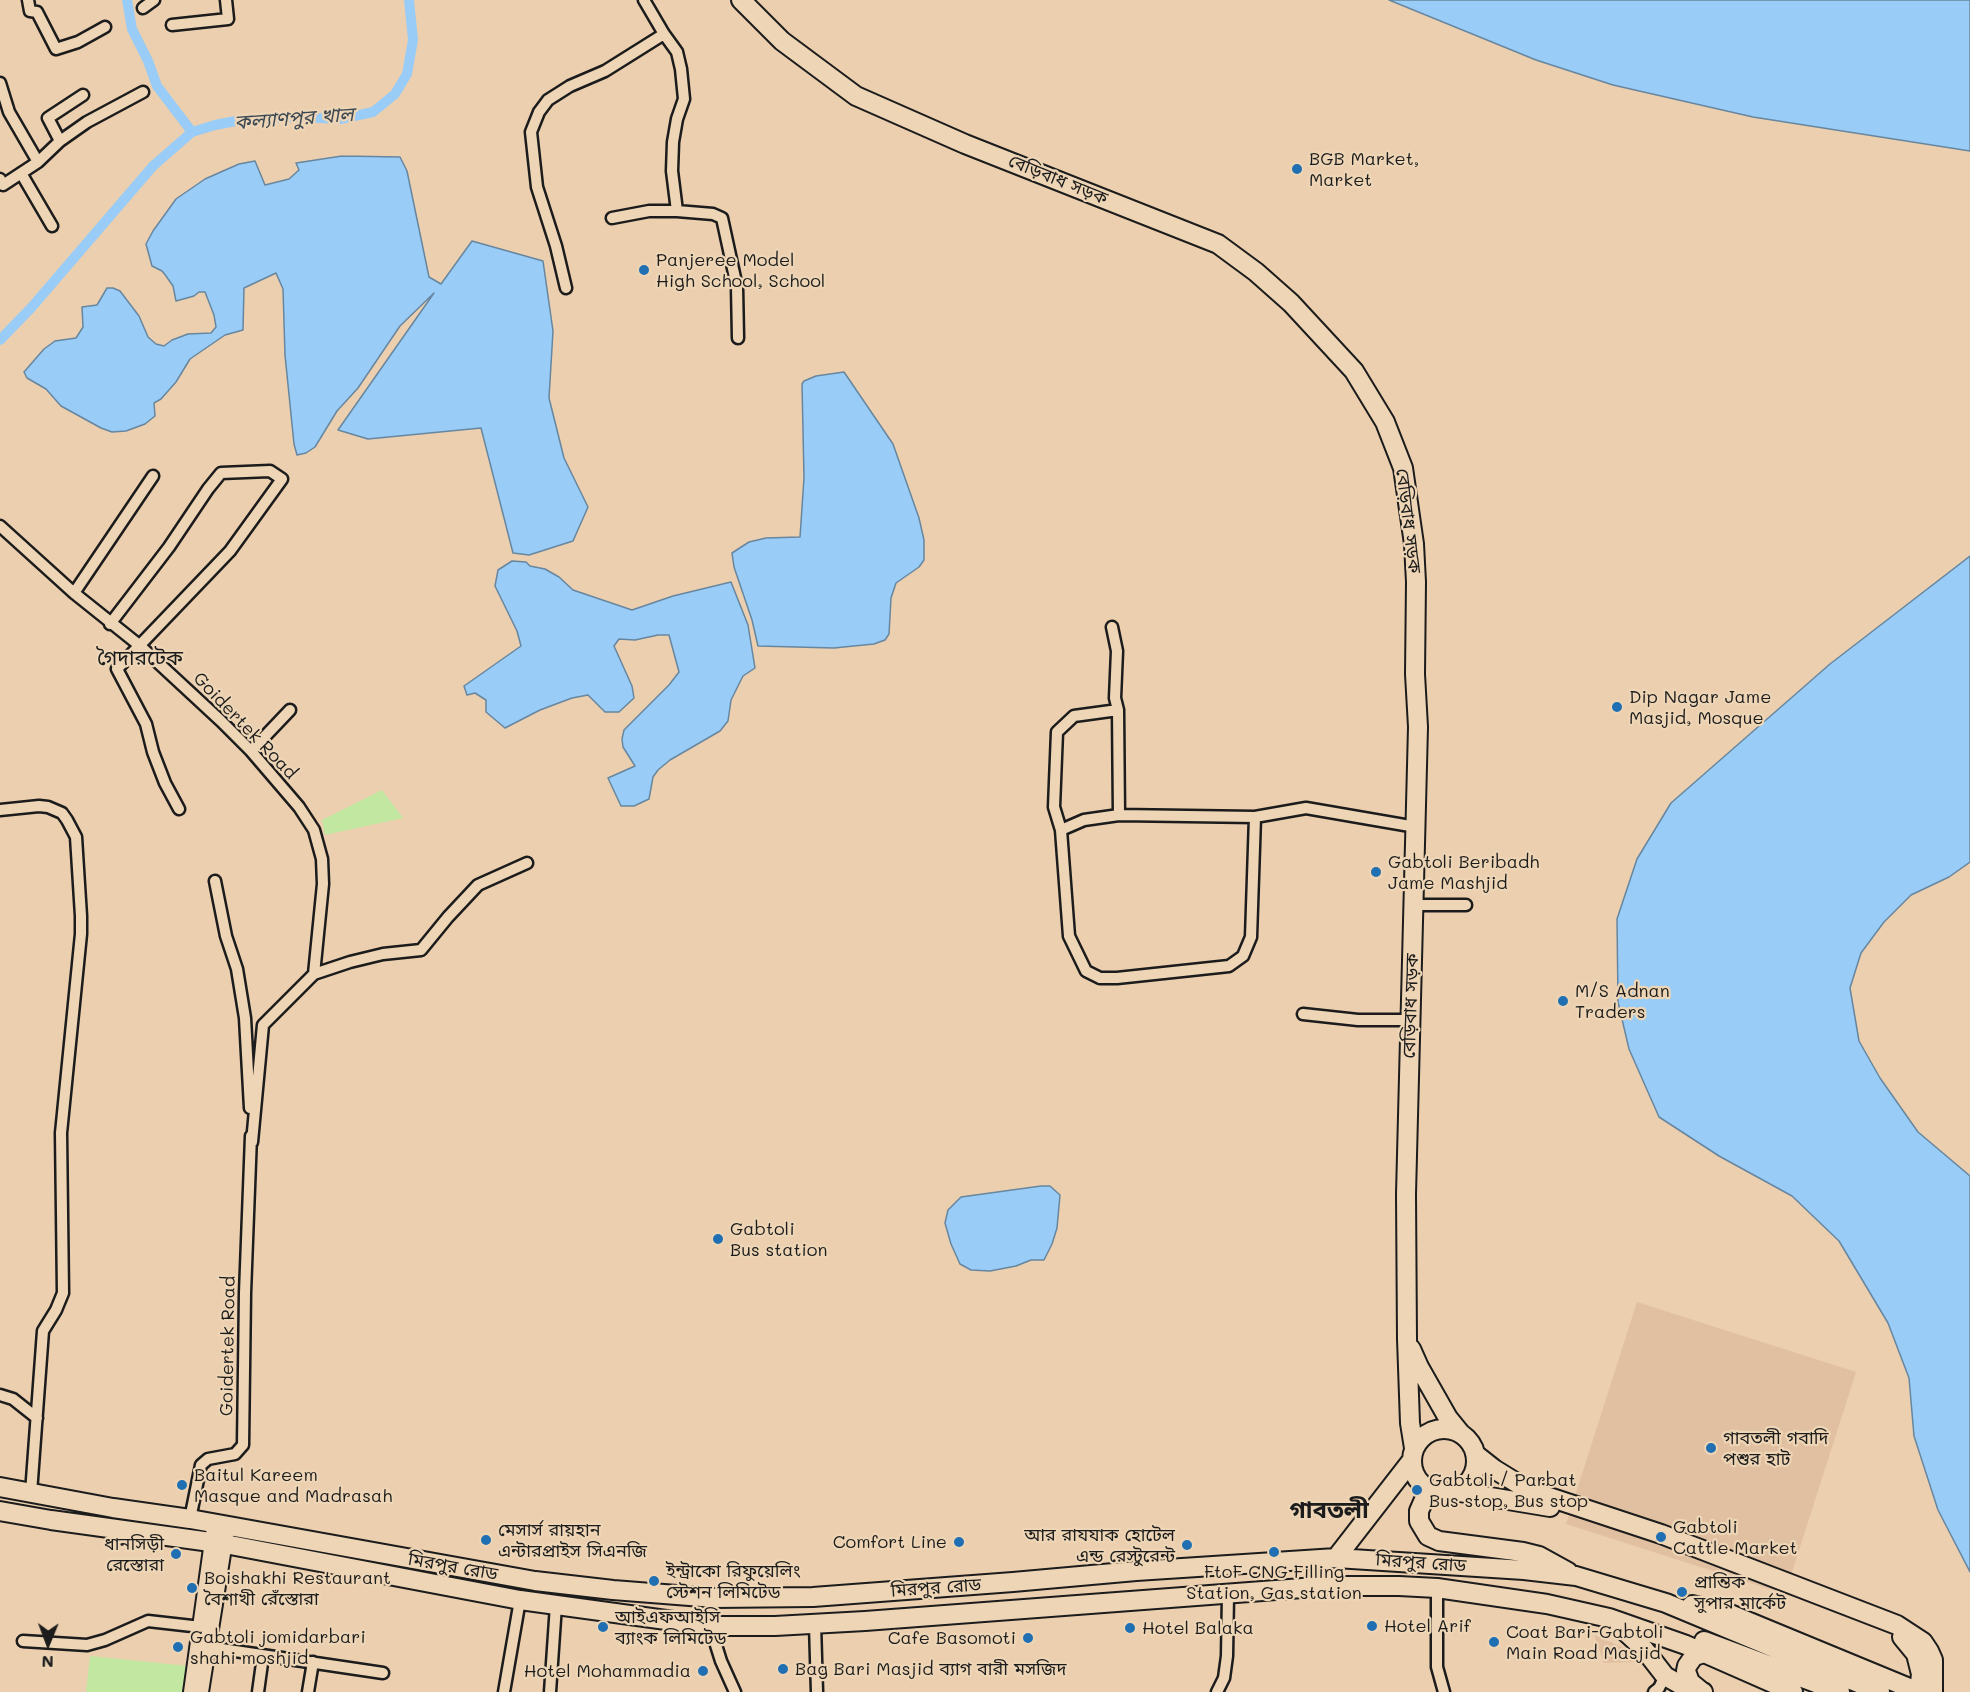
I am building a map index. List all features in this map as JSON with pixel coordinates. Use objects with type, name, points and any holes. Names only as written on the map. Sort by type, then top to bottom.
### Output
[{"type":"highway","name":"বেড়িবাধ সড়ক","points":[[741,0],[782,41],[856,96],[964,144],[1218,244],[1256,272],[1291,303],[1354,371],[1371,395],[1394,443],[1403,468],[1410,508],[1416,582],[1415,674],[1418,728],[1406,1194],[1407,1338],[1413,1454]]},
{"type":"highway","name":"বেড়িবাধ সড়ক","points":[[1407,1338],[1434,1395],[1461,1434]]},
{"type":"highway","points":[[1336,1558],[1413,1454],[1420,1439],[1429,1432],[1440,1429],[1461,1434],[1468,1439],[1475,1454],[1476,1463],[1469,1480],[1462,1487],[1443,1493],[1432,1491],[1417,1479],[1413,1470],[1413,1454]]},
{"type":"highway","points":[[1475,1454],[1520,1485],[1546,1496],[1660,1534],[1861,1610],[1905,1629],[1923,1642],[1933,1660],[1933,1692]]},
{"type":"highway","name":"মিরপুর রোড","points":[[0,1487],[113,1508],[190,1519],[220,1534],[520,1600],[710,1626],[815,1624],[1360,1585],[1437,1588],[1547,1604],[1610,1618],[1703,1652],[1792,1692]]},
{"type":"highway","points":[[1432,1491],[1422,1502],[1419,1511],[1419,1521],[1428,1536],[1439,1541],[1539,1556],[1576,1576]]},
{"type":"highway","points":[[1454,1491],[1563,1510],[1611,1524],[1900,1636],[1910,1644],[1916,1654],[1921,1674],[1919,1692],[1862,1676]]},
{"type":"highway","name":"মিরপুর রোড","points":[[0,1510],[51,1520],[220,1534],[535,1581],[715,1598],[813,1597],[1136,1571],[1336,1558],[1524,1570],[1576,1576],[1666,1603],[1862,1676]]},
{"type":"highway","points":[[1610,1618],[1646,1622],[1725,1648],[1840,1692]]},
{"type":"highway","points":[[1610,1618],[1639,1644],[1665,1676],[1681,1685],[1703,1692]]},
{"type":"highway","points":[[1703,1692],[1690,1682],[1686,1671],[1689,1661],[1703,1652],[1725,1648]]},
{"type":"highway","points":[[1862,1676],[1880,1692]]},
{"type":"main road","points":[[191,1692],[201,1627],[220,1534]]},
{"type":"main road","points":[[201,1692],[220,1534]]},
{"type":"street","points":[[28,0],[30,11],[37,12],[56,49],[78,42],[105,27]]},
{"type":"street","points":[[143,8],[154,0]]},
{"type":"street","points":[[172,25],[228,19],[226,0]]},
{"type":"street","points":[[644,0],[677,52],[681,69],[684,99],[677,118],[672,171],[677,211]]},
{"type":"street","points":[[566,288],[556,246],[537,186],[531,132],[539,112],[548,100],[605,71],[664,34]]},
{"type":"street","points":[[0,83],[9,112],[38,162]]},
{"type":"street","points":[[0,179],[3,185],[38,162],[60,141],[87,122],[143,92]]},
{"type":"street","points":[[60,141],[48,118],[83,95]]},
{"type":"street","points":[[21,173],[52,226]]},
{"type":"street","points":[[612,218],[649,211],[713,214],[722,218],[737,287],[738,338]]},
{"type":"street","points":[[110,624],[169,547],[221,473],[270,471],[282,479],[230,551],[117,669],[146,724],[153,752],[165,783],[179,809]]},
{"type":"street","points":[[74,593],[153,476]]},
{"type":"street","name":"Goidertek Road","points":[[0,526],[110,624],[139,645],[251,751],[299,807],[314,830],[322,859],[323,884],[314,974],[263,1025],[252,1142],[245,1293],[243,1445],[236,1454],[208,1459],[201,1465],[190,1519]]},
{"type":"street","points":[[1112,627],[1117,651],[1115,698],[1118,710],[1119,815]]},
{"type":"street","points":[[251,751],[291,710]]},
{"type":"street","points":[[1118,710],[1074,716],[1057,732],[1054,807],[1061,830],[1069,936],[1086,970],[1100,978],[1117,978],[1229,966],[1243,956],[1251,937],[1255,817]]},
{"type":"street","points":[[0,810],[48,807],[62,813],[73,827],[77,842],[81,934],[61,1133],[63,1293],[43,1331],[31,1493]]},
{"type":"street","points":[[1061,830],[1084,820],[1119,815],[1255,817],[1306,808],[1416,827]]},
{"type":"street","points":[[314,974],[383,954],[421,950],[478,885],[527,863]]},
{"type":"street","name":"Goidertek Road","points":[[215,881],[226,936],[237,969],[245,1018],[252,1142]]},
{"type":"street","points":[[1415,905],[1466,905]]},
{"type":"street","points":[[1303,1014],[1358,1020],[1409,1020]]},
{"type":"street","points":[[0,1395],[13,1399],[38,1418]]},
{"type":"street","points":[[1437,1588],[1437,1666],[1444,1692]]},
{"type":"street","points":[[1217,1692],[1224,1678],[1227,1656],[1228,1595]]},
{"type":"street","points":[[504,1692],[520,1600]]},
{"type":"street","points":[[550,1692],[556,1605]]},
{"type":"street","points":[[23,1641],[87,1645],[148,1622],[201,1627]]},
{"type":"street","points":[[815,1624],[817,1692]]},
{"type":"street","points":[[710,1626],[721,1661],[735,1692]]},
{"type":"street","points":[[208,1647],[383,1672]]},
{"type":"street","points":[[258,1692],[264,1656]]},
{"type":"street","points":[[308,1692],[313,1662]]},
{"type":"street","points":[[1654,1692],[1659,1688],[1665,1676]]},
{"type":"shaded area","name":"গাবতলী গবাদি পশুর হাট","points":[[1637,1302],[1856,1372],[1785,1594],[1566,1524]]},
{"type":"shaded area","points":[[1594,1635],[1641,1655],[1637,1662],[1604,1663]]},
{"type":"green space","points":[[382,790],[403,818],[325,835],[322,820]]},
{"type":"green space","points":[[90,1656],[188,1666],[185,1692],[86,1692]]},
{"type":"water","points":[[1389,0],[1970,0],[1970,151],[1753,117],[1613,85],[1536,60]]},
{"type":"water","points":[[342,156],[400,157],[407,171],[429,277],[441,284],[472,241],[543,261],[553,331],[549,398],[564,458],[588,507],[573,541],[529,555],[513,553],[481,428],[368,439],[338,430],[434,293],[400,326],[358,388],[337,411],[315,447],[306,453],[297,455],[285,355],[283,289],[276,273],[244,288],[243,330],[225,335],[190,359],[176,382],[161,399],[154,403],[155,416],[145,424],[126,431],[112,432],[101,428],[61,406],[46,389],[27,378],[24,372],[44,349],[55,341],[76,338],[83,327],[82,307],[97,305],[107,288],[120,291],[139,316],[148,337],[156,344],[164,346],[188,334],[211,333],[216,327],[205,292],[176,301],[173,286],[162,271],[152,266],[146,244],[176,199],[205,179],[239,164],[255,161],[265,185],[289,179],[299,170],[296,163]]},
{"type":"water","points":[[844,372],[893,444],[919,518],[924,540],[924,560],[919,567],[896,583],[891,598],[889,634],[885,640],[874,644],[834,648],[758,646],[752,620],[734,567],[732,553],[749,542],[766,538],[800,537],[804,478],[802,384],[816,376]]},
{"type":"water","points":[[1970,556],[1970,862],[1949,877],[1911,895],[1884,922],[1861,953],[1850,988],[1859,1041],[1880,1078],[1918,1132],[1970,1176],[1970,1572],[1938,1510],[1914,1436],[1909,1378],[1888,1323],[1839,1241],[1792,1196],[1719,1156],[1659,1117],[1629,1049],[1618,1002],[1617,919],[1637,859],[1671,803],[1830,664]]},
{"type":"water","points":[[512,561],[526,562],[530,566],[545,569],[559,577],[573,590],[632,610],[673,596],[731,582],[748,625],[755,668],[743,676],[731,700],[728,721],[720,731],[670,760],[658,770],[653,777],[649,799],[634,806],[621,806],[608,778],[635,766],[623,747],[624,730],[679,672],[669,635],[635,640],[619,639],[614,646],[632,686],[634,698],[619,712],[605,712],[588,695],[572,698],[540,710],[505,728],[486,712],[486,700],[475,693],[467,695],[464,686],[521,646],[517,631],[495,586],[498,570]]},
{"type":"water","points":[[1050,1186],[1060,1195],[1057,1228],[1044,1260],[1031,1260],[1016,1266],[990,1271],[971,1270],[960,1264],[945,1223],[948,1210],[961,1197]]},
{"type":"waterway","points":[[127,0],[132,29],[157,86],[192,132]]},
{"type":"waterway","name":"কল্যাণপুর খাল","points":[[0,340],[31,308],[153,166],[192,132],[241,120],[300,117],[340,119],[373,112],[395,94],[407,74],[413,40],[409,0]]},
{"type":"place","name":"BGB Market, Market","points":[[1297,169]]},
{"type":"place","name":"Panjeree Model High School, School","points":[[644,270]]},
{"type":"place","name":"Dip Nagar Jame Masjid, Mosque","points":[[1617,707]]},
{"type":"place","name":"Gabtoli Beribadh Jame Mashjid","points":[[1376,872]]},
{"type":"place","name":"M/S Adnan Traders","points":[[1563,1001]]},
{"type":"place","name":"Gabtoli Bus station","points":[[718,1239]]},
{"type":"place","name":"গাবতলী গবাদি পশুর হাট","points":[[1711,1448]]},
{"type":"place","name":"Baitul Kareem Masque and Madrasah","points":[[182,1485]]},
{"type":"place","name":"Gabtoli / Parbat Bus stop, Bus stop","points":[[1417,1490]]},
{"type":"place","name":"Gabtoli Cattle Market","points":[[1661,1537]]},
{"type":"place","name":"মেসার্স রায়হান এন্টারপ্রাইস সিএনজি","points":[[486,1540]]},
{"type":"place","name":"Comfort Line","points":[[959,1542]]},
{"type":"place","name":"আর রাযযাক হোটেল এন্ড রেস্টুরেন্ট","points":[[1187,1545]]},
{"type":"place","name":"FtoF CNG Filling Station, Gas station","points":[[1274,1552]]},
{"type":"place","name":"ধানসিড়ী রেস্তোরা","points":[[176,1554]]},
{"type":"place","name":"ইন্ট্রাকো রিফুয়েলিং স্টেশন লিমিটেড","points":[[654,1581]]},
{"type":"place","name":"Boishakhi Restaurant বৈশাখী রেঁস্তোরা","points":[[192,1588]]},
{"type":"place","name":"প্রান্তিক সুপার মার্কেট","points":[[1682,1592]]},
{"type":"place","name":"Hotel Arif","points":[[1372,1626]]},
{"type":"place","name":"আইএফআইসি ব্যাংক লিমিটেড","points":[[603,1627]]},
{"type":"place","name":"Hotel Balaka","points":[[1130,1628]]},
{"type":"place","name":"Cafe Basomoti","points":[[1028,1638]]},
{"type":"place","name":"Coat Bari-Gabtoli Main Road Masjid","points":[[1494,1642]]},
{"type":"place","name":"Gabtoli jomidarbari shahi moshjid","points":[[178,1647]]},
{"type":"place","name":"Bag Bari Masjid ব্যাগ বারী মসজিদ","points":[[783,1669]]},
{"type":"place","name":"Hotel Mohammadia","points":[[703,1671]]},
{"type":"district","name":"গৈদারটেক","points":[[140,659]]},
{"type":"district","name":"গাবতলী","points":[[1329,1511]]}]
